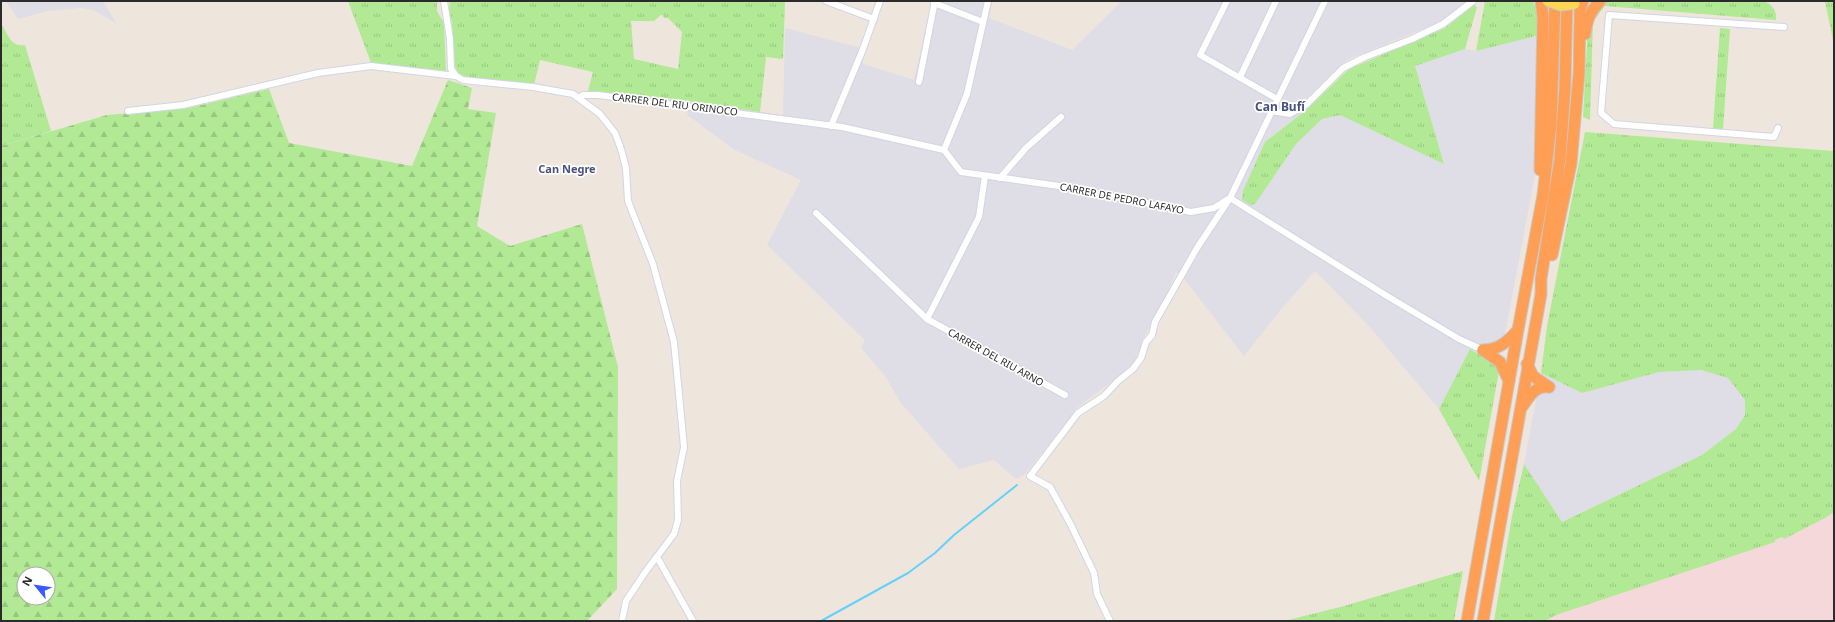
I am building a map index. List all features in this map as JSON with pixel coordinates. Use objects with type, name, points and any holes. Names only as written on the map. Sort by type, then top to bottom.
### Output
[{"type":"highway","points":[[1541,1],[1544,17],[1540,175],[1543,195]]},
{"type":"highway","points":[[1468,621],[1509,381],[1543,195],[1551,124],[1555,1]]},
{"type":"highway","points":[[1571,164],[1575,155],[1581,114],[1586,23],[1589,15],[1600,1]]},
{"type":"highway","points":[[1541,294],[1547,280],[1571,164],[1579,73],[1580,10],[1575,2]]},
{"type":"highway","points":[[1483,621],[1527,364],[1541,294],[1541,279],[1560,159],[1565,87],[1575,2]]},
{"type":"highway","points":[[1483,350],[1491,350],[1501,346],[1518,330]]},
{"type":"highway","points":[[1483,350],[1500,362],[1509,381]]},
{"type":"highway","points":[[1520,409],[1535,390],[1541,387],[1549,387],[1533,376],[1527,364]]},
{"type":"main road","points":[[1547,1],[1560,6],[1575,2]]},
{"type":"street","points":[[444,1],[450,39],[451,69],[456,76]]},
{"type":"street","points":[[826,1],[874,19]]},
{"type":"street","points":[[831,126],[864,49],[880,1]]},
{"type":"street","points":[[944,150],[967,94],[988,1]]},
{"type":"street","points":[[1227,1],[1200,55],[1277,99]]},
{"type":"street","points":[[1240,77],[1276,1]]},
{"type":"street","points":[[1110,621],[1097,594],[1094,573],[1050,487],[1030,476],[1078,413],[1104,396],[1137,364],[1141,358],[1146,342],[1152,336],[1156,322],[1197,248],[1230,198],[1325,1]]},
{"type":"street","points":[[1271,112],[1290,114],[1306,105],[1343,68],[1365,57],[1412,39],[1443,24],[1473,1]]},
{"type":"street","points":[[919,82],[935,2],[983,22]]},
{"type":"street","points":[[1778,128],[1774,137],[1614,124],[1601,114],[1609,15],[1784,28]]},
{"type":"street","name":"CARRER DEL RIU ORINOCO","points":[[128,111],[183,105],[318,73],[371,66],[456,76],[463,80],[566,92],[580,98],[583,95],[598,95],[831,126],[944,150]]},
{"type":"street","points":[[580,98],[600,114],[615,133],[621,149],[626,168],[628,201],[653,264],[674,342],[684,447],[677,481],[678,520],[674,534],[626,601],[622,621]]},
{"type":"street","points":[[1000,178],[1026,148],[1061,117]]},
{"type":"street","name":"CARRER DE PEDRO LAFAYO","points":[[944,150],[961,172],[1066,187],[1191,212],[1214,208],[1230,198]]},
{"type":"street","points":[[927,319],[979,217],[985,176]]},
{"type":"street","points":[[1230,198],[1387,296],[1459,339],[1483,350]]},
{"type":"street","name":"CARRER DEL RIU ARNO","points":[[816,213],[927,319],[1065,395]]},
{"type":"street","points":[[657,557],[693,621]]},
{"type":"shaded area","points":[[6,1],[103,1],[116,23],[93,10],[80,8],[48,11],[18,19]]},
{"type":"shaded area","points":[[932,1],[993,1],[989,18],[1072,50],[1122,1],[1468,1],[1438,23],[1348,59],[1298,106],[1305,111],[1265,142],[1251,205],[1255,204],[1296,144],[1322,119],[1340,115],[1444,164],[1415,66],[1465,49],[1476,51],[1540,35],[1536,169],[1505,334],[1496,345],[1470,349],[1439,409],[1368,325],[1315,271],[1282,308],[1244,356],[1182,276],[1176,272],[1164,302],[1145,335],[1135,361],[1119,376],[1078,407],[1025,474],[1016,479],[994,460],[959,469],[900,402],[886,377],[861,348],[865,340],[767,245],[801,180],[735,150],[687,115],[690,101],[783,115],[785,28],[861,48],[863,64],[914,80]]},
{"type":"shaded area","points":[[1701,370],[1728,378],[1745,400],[1745,415],[1736,429],[1702,455],[1562,522],[1524,464],[1541,373],[1582,393],[1659,372]]},
{"type":"shaded area","points":[[1834,512],[1834,621],[1545,621],[1556,615],[1775,542],[1775,540],[1783,537],[1784,539]]},
{"type":"green space","points":[[348,1],[437,1],[437,11],[444,23],[446,72],[371,63]]},
{"type":"green space","points":[[450,1],[785,1],[783,59],[766,57],[760,112],[675,99],[588,91],[593,72],[540,60],[534,85],[463,77],[458,73],[455,66],[452,23],[449,9]],"holes":[[[662,14],[664,18],[668,18],[682,32],[678,69],[634,59],[631,21],[654,21]]]},
{"type":"green space","points":[[1485,1],[1533,1],[1540,17],[1540,35],[1476,51]]},
{"type":"green space","points":[[1605,1],[1763,1],[1773,8],[1776,13],[1776,20],[1605,6],[1593,21],[1590,120],[1583,117],[1588,26]]},
{"type":"green space","points":[[1825,1],[1834,1],[1834,45]]},
{"type":"green space","points":[[1474,5],[1477,7],[1465,49],[1415,66],[1444,164],[1340,115],[1322,119],[1296,144],[1255,204],[1251,205],[1242,200],[1243,191],[1265,142],[1305,111],[1349,69],[1445,28]]},
{"type":"green space","points":[[1,24],[13,42],[20,45],[25,45],[51,131],[1,146]]},
{"type":"green space","points":[[1720,28],[1730,29],[1723,129],[1713,129]]},
{"type":"green space","points":[[448,80],[472,88],[468,109],[496,113],[477,226],[510,246],[582,224],[618,367],[617,589],[587,621],[1,621],[1,146],[107,115],[189,108],[269,89],[289,143],[412,166]]},
{"type":"green space","points":[[1585,132],[1834,151],[1834,512],[1784,539],[1782,537],[1775,540],[1775,542],[1556,615],[1545,621],[1494,621],[1512,516],[1524,464],[1562,522],[1702,455],[1736,429],[1745,415],[1745,400],[1728,378],[1701,370],[1659,372],[1582,393],[1541,373],[1547,326]]},
{"type":"green space","points":[[1470,349],[1496,364],[1499,371],[1479,481],[1439,409]]},
{"type":"green space","points":[[1463,571],[1454,621],[1284,621],[1344,606]]},
{"type":"waterway","points":[[821,621],[908,573],[935,553],[954,535],[1017,485]]},
{"type":"district","name":"Can Bufí","points":[[1280,107]]},
{"type":"district","name":"Can Negre","points":[[567,169]]}]
